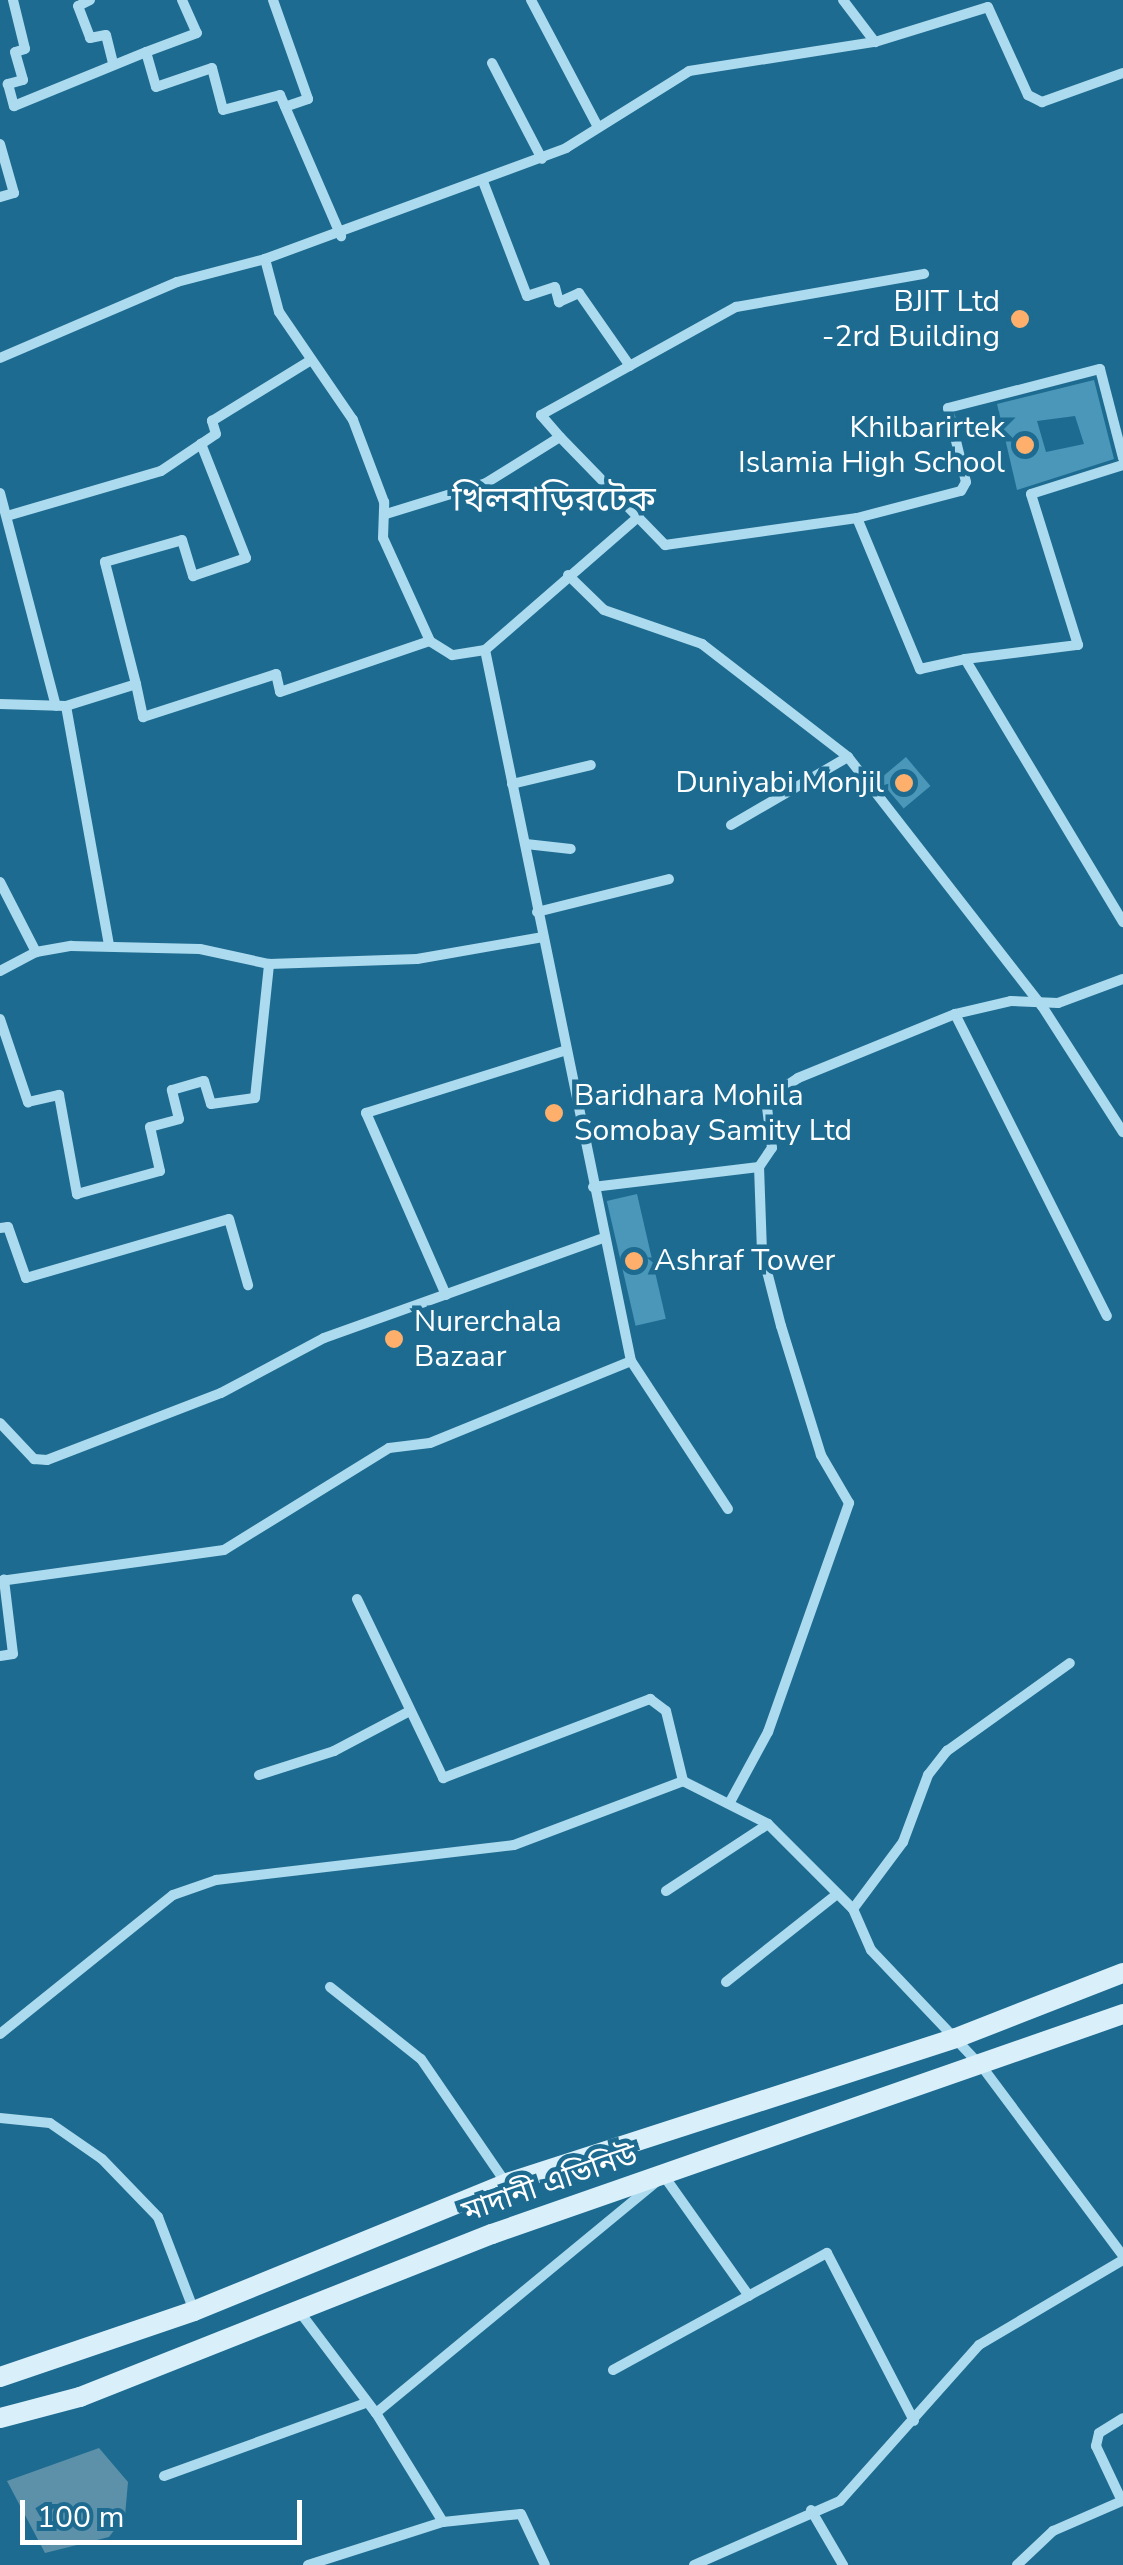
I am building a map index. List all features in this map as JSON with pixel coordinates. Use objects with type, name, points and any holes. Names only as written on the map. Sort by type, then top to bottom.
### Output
[{"type":"main road","name":"মাদানী এভিনিউ","points":[[0,2377],[194,2312],[507,2183],[956,2038],[1123,1973]]},
{"type":"main road","name":"মাদানী এভিনিউ","points":[[0,2418],[80,2397],[664,2176],[983,2068],[1123,2014]]},
{"type":"street","points":[[12,0],[25,49],[15,52],[22,80],[8,84],[14,106]]},
{"type":"street","points":[[90,0],[78,6],[90,38],[106,35],[113,63]]},
{"type":"street","points":[[0,112],[113,63],[198,33],[182,0]]},
{"type":"street","points":[[272,0],[308,99],[284,107]]},
{"type":"street","points":[[530,0],[598,127]]},
{"type":"street","points":[[844,0],[875,42]]},
{"type":"street","points":[[0,342],[2,357],[177,282],[341,236],[484,184],[542,159],[689,72],[875,42],[985,4],[1028,95],[1042,102],[1123,73]]},
{"type":"street","points":[[146,52],[156,87],[212,68],[223,110],[280,96],[341,236]]},
{"type":"street","points":[[492,63],[542,159]]},
{"type":"street","points":[[0,144],[14,192],[0,197]]},
{"type":"street","points":[[484,184],[527,296],[554,287],[560,302],[579,293],[630,366]]},
{"type":"street","points":[[265,259],[279,312],[353,420],[386,514],[383,538],[430,641],[452,655],[485,650],[639,516]]},
{"type":"street","points":[[857,518],[920,668],[1078,645],[1031,494],[1123,461],[1100,369],[948,408],[966,482],[961,491],[857,518],[664,545],[541,415],[736,307],[924,274]]},
{"type":"street","points":[[8,516],[161,471],[216,434],[212,422],[310,360]]},
{"type":"street","points":[[386,514],[486,483],[560,437]]},
{"type":"street","points":[[201,444],[246,558],[194,576],[182,540],[105,562],[143,717],[276,674],[280,692],[430,641]]},
{"type":"street","points":[[0,494],[61,706],[109,946]]},
{"type":"street","points":[[568,576],[604,610],[702,644],[848,757],[1042,1006],[1123,1132]]},
{"type":"street","points":[[485,650],[594,1187],[601,1239],[631,1361],[728,1509]]},
{"type":"street","points":[[964,659],[1123,922]]},
{"type":"street","points":[[0,704],[61,706],[136,684]]},
{"type":"street","points":[[732,825],[848,757]]},
{"type":"street","points":[[512,784],[591,765]]},
{"type":"street","points":[[526,844],[571,849]]},
{"type":"street","points":[[537,912],[668,879]]},
{"type":"street","points":[[0,882],[36,952]]},
{"type":"street","points":[[0,971],[36,952],[109,946],[200,948],[270,964],[417,959],[543,937]]},
{"type":"street","points":[[0,1019],[28,1102],[58,1095],[77,1194],[160,1172],[150,1127],[178,1120],[172,1090],[204,1081],[211,1104],[255,1098],[270,964]]},
{"type":"street","points":[[594,1187],[759,1167],[771,1157],[763,1109],[774,1090],[955,1014],[1012,1002],[1042,1006],[1123,979]]},
{"type":"street","points":[[955,1014],[1107,1316]]},
{"type":"street","points":[[446,1295],[366,1113],[564,1051]]},
{"type":"street","points":[[730,1802],[768,1732],[850,1503],[821,1455],[776,1308],[762,1252],[759,1167]]},
{"type":"street","points":[[0,1228],[8,1227],[26,1278],[229,1218],[248,1286]]},
{"type":"street","points":[[0,1422],[34,1459],[46,1460],[221,1393],[324,1338],[601,1239]]},
{"type":"street","points":[[0,1656],[13,1654],[2,1581],[224,1550],[389,1448],[430,1444],[631,1361]]},
{"type":"street","points":[[357,1598],[443,1778],[650,1699],[666,1711],[683,1781]]},
{"type":"street","points":[[853,1909],[903,1842],[928,1774],[947,1751],[1070,1663]]},
{"type":"street","points":[[259,1775],[334,1751],[410,1711]]},
{"type":"street","points":[[0,2034],[173,1895],[216,1880],[514,1845],[683,1781],[768,1824],[853,1909],[871,1950],[983,2068],[1123,2258],[980,2344],[840,2500],[810,2510],[694,2565]]},
{"type":"street","points":[[666,1890],[768,1824]]},
{"type":"street","points":[[726,1982],[836,1894]]},
{"type":"street","points":[[330,1987],[422,2059],[507,2183]]},
{"type":"street","points":[[0,2118],[50,2123],[124,2180],[173,2243],[194,2312]]},
{"type":"street","points":[[376,2413],[664,2176],[748,2296]]},
{"type":"street","points":[[613,2370],[827,2252],[914,2421]]},
{"type":"street","points":[[299,2311],[363,2404],[376,2413],[443,2522]]},
{"type":"street","points":[[164,2476],[363,2404]]},
{"type":"street","points":[[1016,2565],[1053,2531],[1122,2501],[1096,2446],[1099,2433],[1123,2418]]},
{"type":"street","points":[[810,2510],[842,2565]]},
{"type":"street","points":[[308,2565],[443,2522],[521,2514],[546,2565]]},
{"type":"water","points":[[99,2448],[128,2482],[125,2516],[109,2537],[45,2553],[7,2481]]},
{"type":"building","name":"Khilbarirtek Islamia High School","points":[[1094,380],[1114,459],[1017,490],[997,404]],"holes":[[[1075,416],[1084,444],[1046,452],[1037,421]]]},
{"type":"building","name":"Duniyabi Monjil","points":[[906,757],[930,786],[904,809],[879,779]]},
{"type":"building","name":"Ashraf Tower","points":[[637,1194],[666,1319],[636,1326],[607,1201]]},
{"type":"place","name":"BJIT Ltd -2rd Building","points":[[1020,319]]},
{"type":"place","name":"Khilbarirtek Islamia High School","points":[[1025,445]]},
{"type":"place","name":"Duniyabi Monjil","points":[[904,783]]},
{"type":"place","name":"Baridhara Mohila Somobay Samity Ltd","points":[[554,1113]]},
{"type":"place","name":"Ashraf Tower","points":[[634,1261]]},
{"type":"place","name":"Nurerchala Bazaar","points":[[394,1339]]},
{"type":"district","name":"খিলবাড়িরটেক","points":[[554,500]]}]
